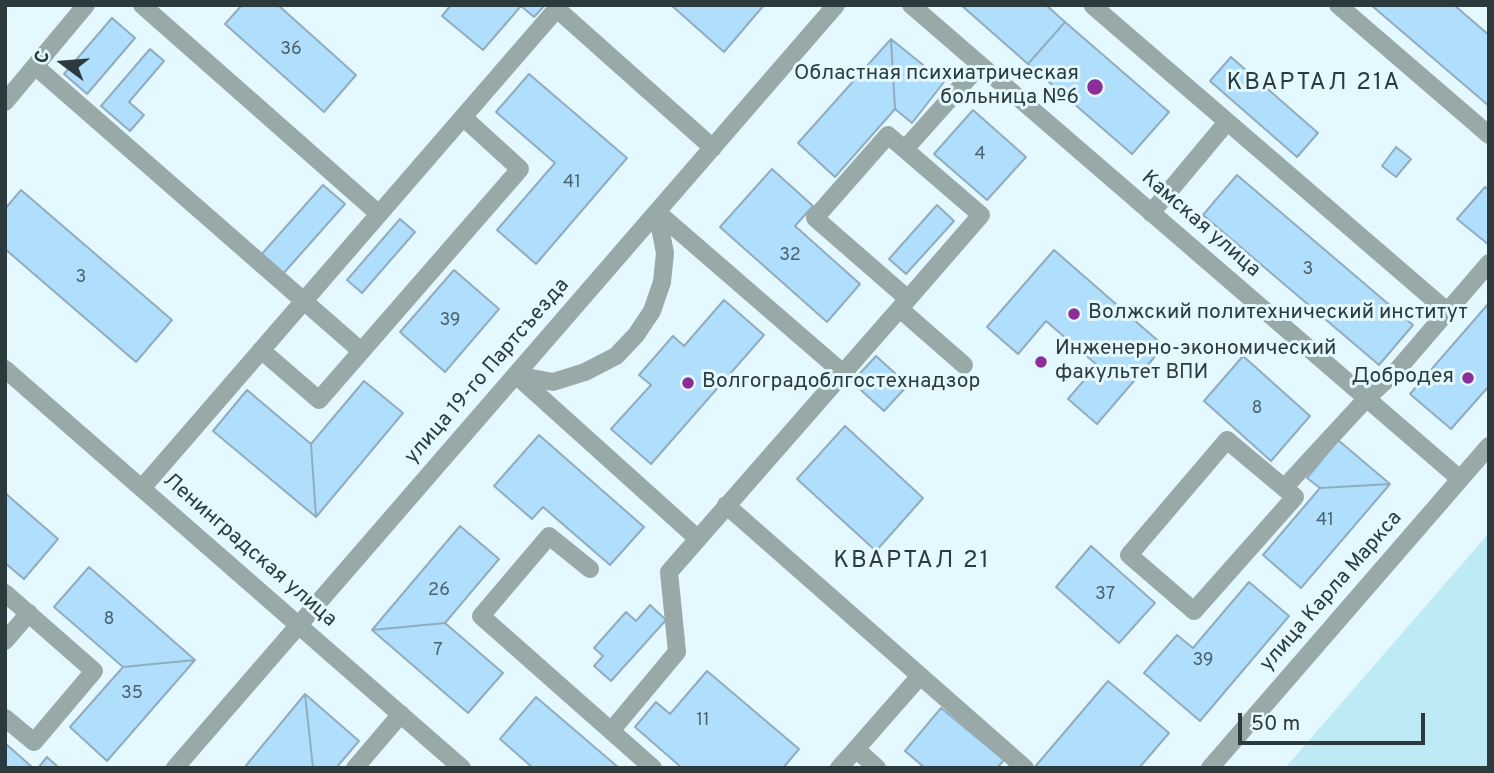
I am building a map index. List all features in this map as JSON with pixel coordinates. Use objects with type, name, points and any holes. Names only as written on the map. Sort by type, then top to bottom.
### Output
[{"type":"street","points":[[5,102],[86,5]]},
{"type":"street","points":[[142,5],[379,214]]},
{"type":"street","name":"улица 19-го Партсъезда","points":[[174,768],[836,5]]},
{"type":"street","name":"Камская улица","points":[[911,5],[1460,479]]},
{"type":"street","points":[[1338,5],[1489,135]]},
{"type":"street","points":[[1092,6],[1447,311]]},
{"type":"street","points":[[142,488],[559,7],[713,148]]},
{"type":"street","points":[[905,149],[980,65]]},
{"type":"street","points":[[35,66],[361,351]]},
{"type":"street","points":[[261,350],[319,400],[520,169],[463,117]]},
{"type":"street","points":[[1151,212],[1227,122]]},
{"type":"street","points":[[611,731],[677,652],[669,572],[697,538],[904,304],[981,215],[888,135],[815,218],[904,304],[964,365]]},
{"type":"street","points":[[657,212],[843,373]]},
{"type":"street","points":[[516,375],[553,382],[585,372],[616,356],[636,335],[652,311],[662,282],[665,253],[657,212]]},
{"type":"street","points":[[1284,488],[1367,398],[1398,369],[1489,263]]},
{"type":"street","name":"Ленинградская улица","points":[[5,369],[462,768]]},
{"type":"street","points":[[516,375],[697,538]]},
{"type":"street","points":[[1227,440],[1284,488],[1294,497],[1194,611],[1129,555],[1227,440]]},
{"type":"street","name":"улица Карла Маркса","points":[[1210,768],[1489,446]]},
{"type":"street","points":[[726,505],[1025,768]]},
{"type":"street","points":[[590,569],[549,536],[481,616],[653,768]]},
{"type":"street","points":[[5,593],[94,671],[34,742],[5,718]]},
{"type":"street","points":[[5,641],[29,613]]},
{"type":"street","points":[[839,768],[920,676]]},
{"type":"street","points":[[355,768],[401,714]]},
{"type":"street","points":[[856,749],[877,768]]},
{"type":"shaded area","points":[[1489,533],[1489,768],[1285,768]]},
{"type":"building","points":[[242,5],[278,5],[356,75],[324,112],[225,24]]},
{"type":"building","points":[[451,5],[545,5],[534,17],[521,6],[483,50],[442,16]]},
{"type":"building","points":[[671,5],[764,5],[724,52]]},
{"type":"building","points":[[961,5],[1046,5],[1065,22],[1028,64]]},
{"type":"building","points":[[1371,5],[1454,5],[1489,35],[1489,106]]},
{"type":"building","points":[[112,18],[135,38],[87,94],[64,74]]},
{"type":"building","points":[[1065,22],[1169,112],[1132,154],[1028,64]]},
{"type":"building","points":[[891,39],[895,109],[835,177],[798,143]]},
{"type":"building","points":[[891,39],[944,82],[912,123],[895,109]]},
{"type":"building","points":[[150,49],[164,61],[129,102],[144,115],[130,131],[101,106]]},
{"type":"building","points":[[1231,57],[1318,133],[1297,157],[1210,81]]},
{"type":"building","points":[[529,74],[627,158],[536,264],[497,230],[555,163],[496,112]]},
{"type":"building","points":[[973,110],[1026,157],[987,200],[934,154]]},
{"type":"building","points":[[1396,147],[1411,159],[1396,177],[1382,166]]},
{"type":"building","points":[[772,169],[813,206],[795,226],[860,284],[827,322],[720,227]]},
{"type":"building","points":[[1237,175],[1413,325],[1379,365],[1203,215]]},
{"type":"building","points":[[323,185],[345,204],[282,275],[260,256]]},
{"type":"building","points":[[1485,187],[1489,190],[1489,245],[1457,219]]},
{"type":"building","points":[[21,190],[172,320],[136,362],[5,249],[5,209]]},
{"type":"building","points":[[937,205],[954,221],[906,274],[889,259]]},
{"type":"building","points":[[400,219],[415,232],[362,293],[347,280]]},
{"type":"building","points":[[1054,250],[1164,346],[1097,424],[1068,399],[1097,365],[1046,321],[1018,354],[987,327]]},
{"type":"building","points":[[454,270],[499,309],[445,372],[400,332]]},
{"type":"building","points":[[724,300],[764,335],[651,464],[611,429],[651,385],[639,375],[673,336],[684,346]]},
{"type":"building","points":[[1489,303],[1489,386],[1451,429],[1410,394]]},
{"type":"building","points":[[876,356],[908,385],[884,411],[852,382]]},
{"type":"building","points":[[1243,356],[1310,416],[1271,461],[1204,401]]},
{"type":"building","points":[[364,381],[403,413],[316,517],[311,444]]},
{"type":"building","points":[[247,390],[311,444],[316,517],[213,431]]},
{"type":"building","points":[[845,426],[923,498],[876,551],[797,479]]},
{"type":"building","points":[[539,435],[644,527],[610,565],[543,507],[532,519],[494,486]]},
{"type":"building","points":[[1338,440],[1390,484],[1320,488],[1307,478]]},
{"type":"building","points":[[1390,484],[1301,588],[1263,555],[1320,488]]},
{"type":"building","points":[[5,493],[58,539],[24,579],[5,563]]},
{"type":"building","points":[[460,526],[499,559],[445,623],[372,630]]},
{"type":"building","points":[[1091,546],[1155,603],[1119,643],[1056,587]]},
{"type":"building","points":[[89,567],[195,660],[123,667],[54,607]]},
{"type":"building","points":[[1249,582],[1289,616],[1200,721],[1144,673],[1177,635],[1193,648]]},
{"type":"building","points":[[650,605],[666,620],[611,681],[594,666],[603,656],[594,648],[626,612],[636,621]]},
{"type":"building","points":[[445,623],[503,673],[468,713],[372,630]]},
{"type":"building","points":[[195,660],[107,761],[70,727],[123,667]]},
{"type":"building","points":[[707,671],[799,749],[783,768],[682,768],[635,727],[656,702],[670,714]]},
{"type":"building","points":[[1108,681],[1169,733],[1139,768],[1034,768]]},
{"type":"building","points":[[305,694],[313,768],[244,768]]},
{"type":"building","points":[[305,694],[359,741],[336,768],[313,768]]},
{"type":"building","points":[[536,697],[619,768],[533,768],[500,739]]},
{"type":"building","points":[[941,708],[1004,760],[997,768],[925,768],[905,751]]},
{"type":"building","points":[[5,743],[33,768],[5,768]]},
{"type":"building","points":[[47,757],[59,768],[38,768]]},
{"type":"place","name":"Областная психиатрическая больница №6","points":[[1095,87]]},
{"type":"place","name":"Волжский политехнический институт","points":[[1074,314]]},
{"type":"place","name":"Инженерно-экономический факультет ВПИ","points":[[1041,362]]},
{"type":"place","name":"Добродея","points":[[1468,378]]},
{"type":"place","name":"Волгоградоблгостехнадзор","points":[[688,383]]},
{"type":"district","name":"КВАРТАЛ 21А","points":[[1314,84]]},
{"type":"district","name":"КВАРТАЛ 21","points":[[912,562]]}]
